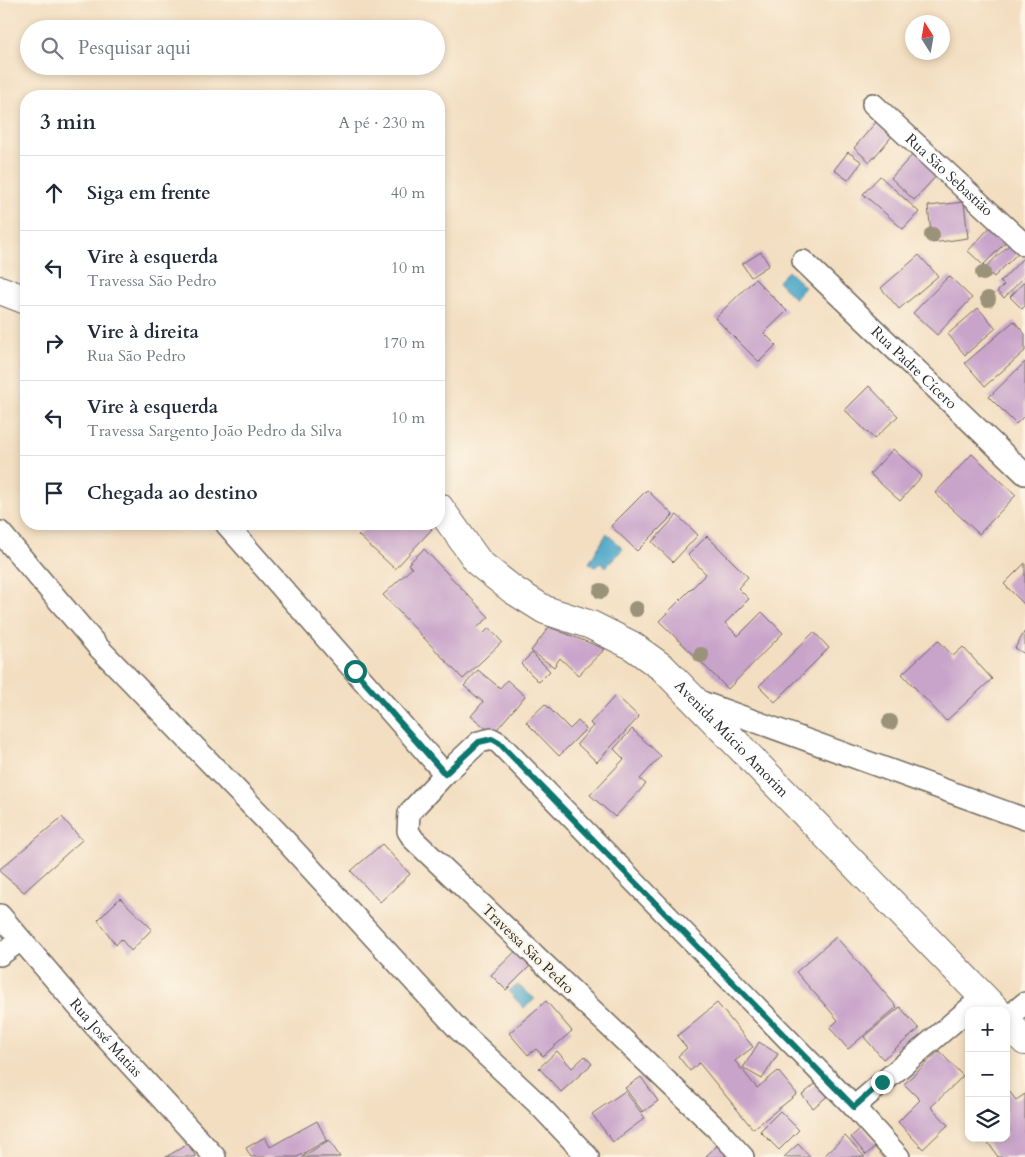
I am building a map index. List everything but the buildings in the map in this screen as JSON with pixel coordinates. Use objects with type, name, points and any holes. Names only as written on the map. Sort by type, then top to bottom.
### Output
[{"type":"street","name":"Rua São Sebastião","points":[[873,104],[1025,246]]},
{"type":"street","name":"Rua Padre Cícero","points":[[803,261],[1025,474]]},
{"type":"street","points":[[0,290],[20,298]]},
{"type":"street","name":"Avenida Múcio Amorim","points":[[445,515],[479,563],[513,590],[545,610],[591,625],[631,646],[663,668],[991,1003]]},
{"type":"street","points":[[231,530],[445,774]]},
{"type":"street","points":[[0,532],[99,648],[281,836],[458,1029],[536,1103],[588,1157]]},
{"type":"street","points":[[694,699],[1025,819]]},
{"type":"street","name":"Travessa São Pedro","points":[[743,1157],[717,1129],[414,840],[408,831],[409,813],[445,774],[479,742],[492,739],[499,743],[854,1107]]},
{"type":"street","name":"Rua José Matias","points":[[0,916],[93,1024],[214,1157]]},
{"type":"street","points":[[0,955],[21,940]]},
{"type":"street","points":[[899,1157],[854,1107],[991,1003]]},
{"type":"street","points":[[1010,1016],[1025,1003]]},
{"type":"street","points":[[1010,1024],[1025,1041]]},
{"type":"water","points":[[788,271],[805,287],[795,299],[778,281]]},
{"type":"water","points":[[607,533],[623,549],[606,567],[601,563],[595,567],[589,563]]},
{"type":"water","points":[[518,985],[535,999],[524,1008],[508,991]]},
{"type":"route","points":[[355,671],[445,774],[479,742],[492,739],[499,743],[854,1107],[882,1082]]}]
